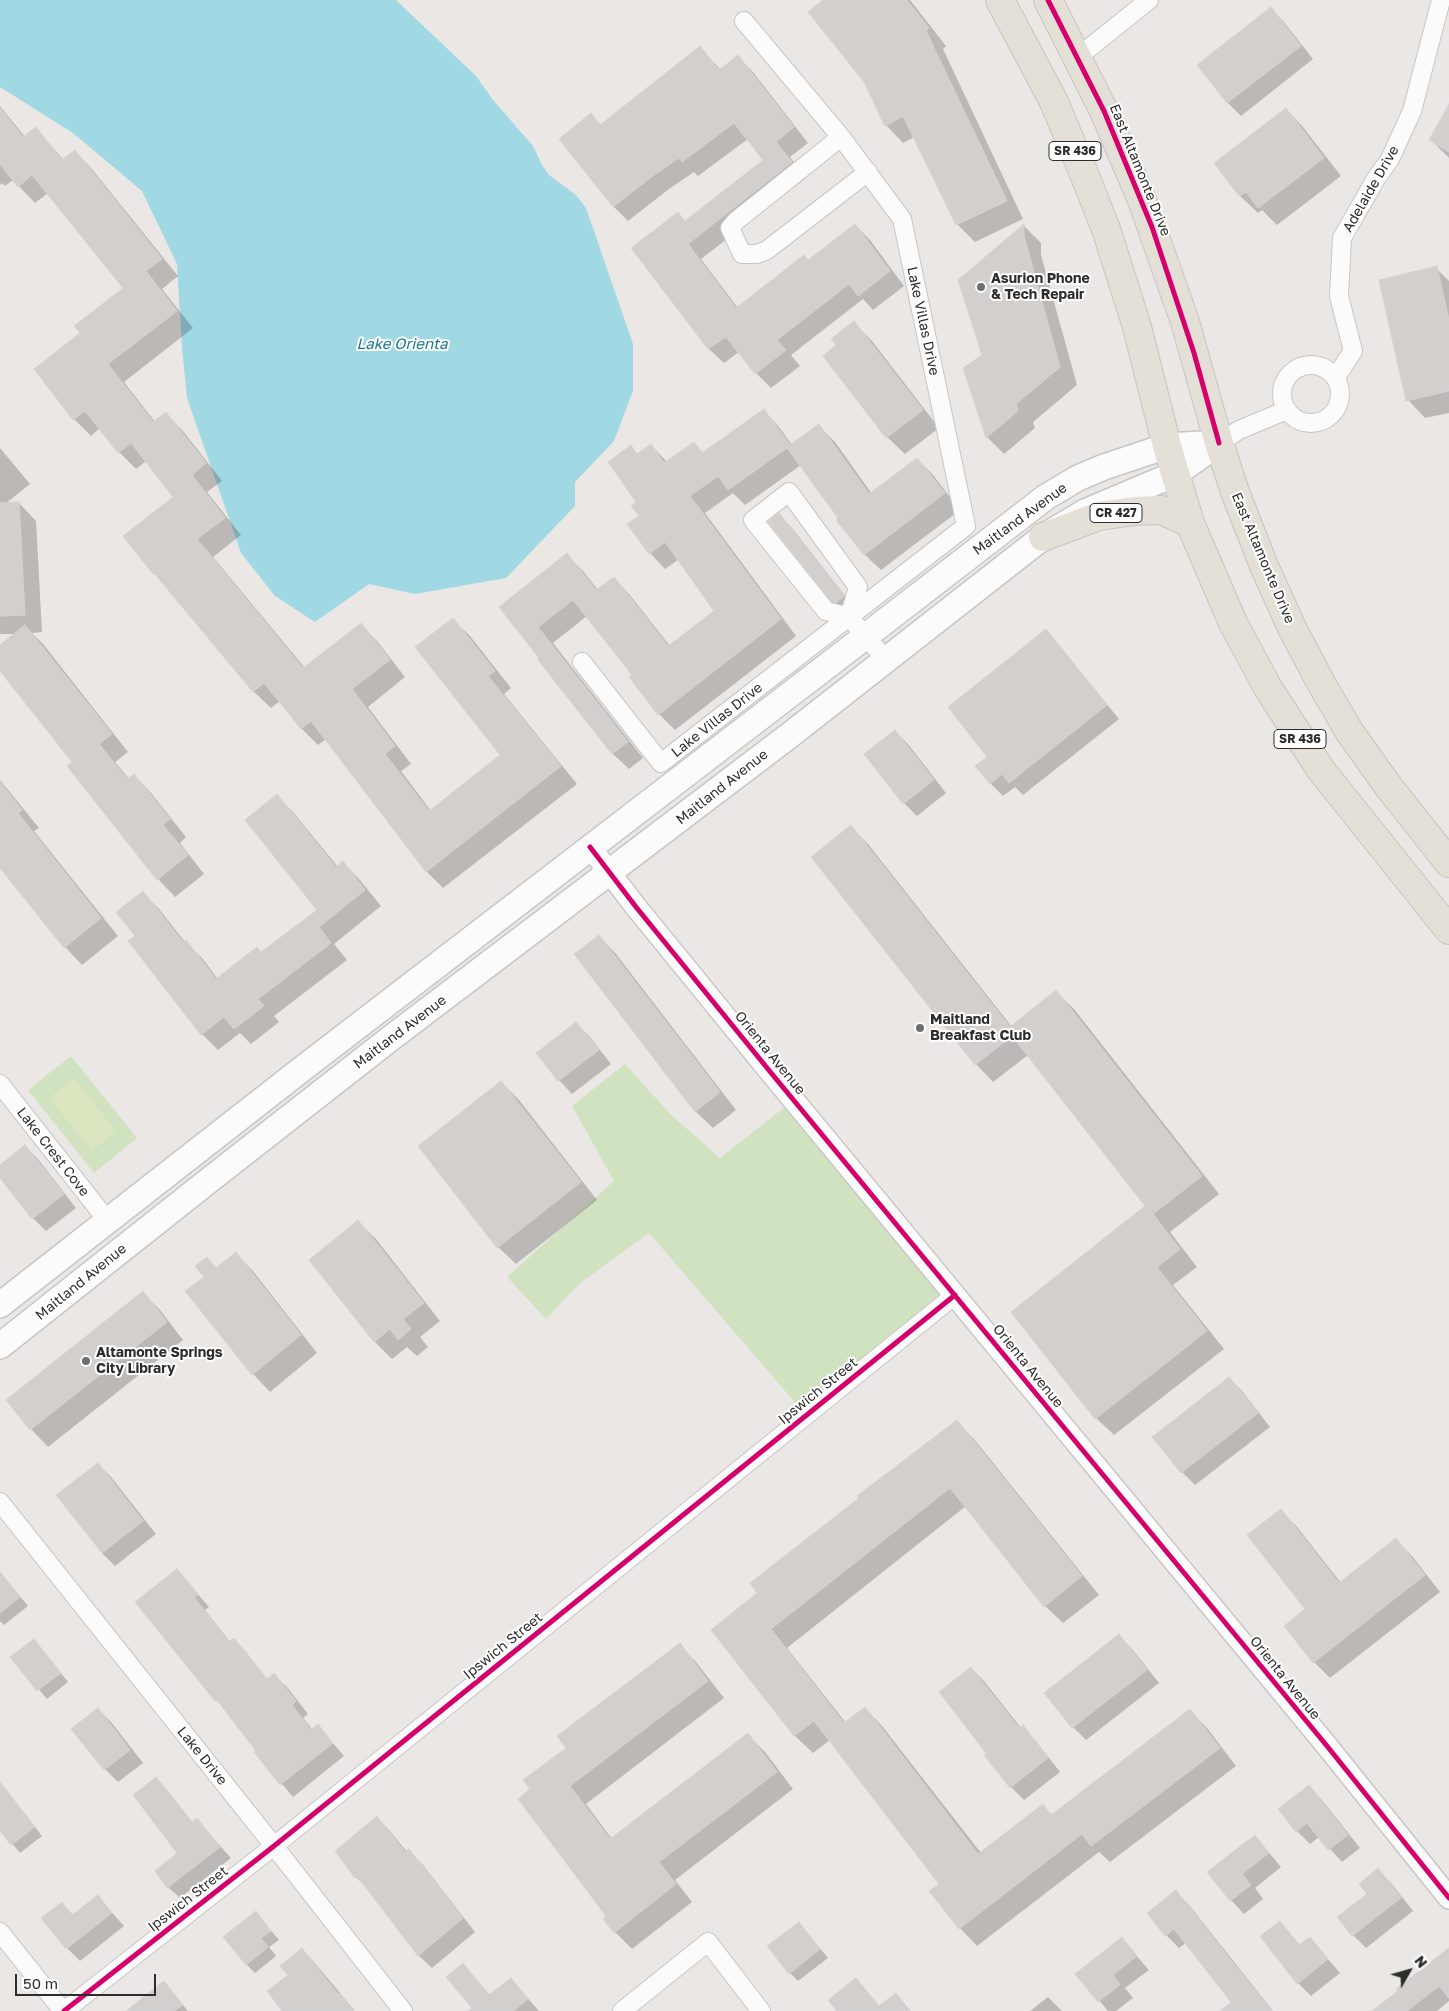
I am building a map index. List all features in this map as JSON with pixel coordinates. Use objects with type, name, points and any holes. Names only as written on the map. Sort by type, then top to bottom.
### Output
[{"type":"main road","name":"East Altamonte Drive","points":[[1048,0],[1104,111],[1142,200],[1170,277],[1194,353],[1219,443],[1264,566],[1292,628],[1321,683],[1368,759],[1449,864]]},
{"type":"main road","points":[[1005,10],[1037,41],[1078,57]]},
{"type":"main road","name":"SR 436","points":[[1005,10],[1038,73],[1076,154],[1107,232],[1137,327],[1167,446],[1190,523],[1233,623],[1268,688],[1321,770],[1350,808],[1445,918]]},
{"type":"main road","points":[[1038,73],[1062,82],[1104,111]]},
{"type":"main road","name":"Maitland Avenue","points":[[0,1305],[193,1153],[1046,497],[1078,478],[1104,467],[1167,446],[1219,443]]},
{"type":"main road","name":"Maitland Avenue","points":[[0,1346],[391,1038],[611,872],[1043,536],[1085,512],[1175,474],[1219,443]]},
{"type":"main road","name":"CR 427","points":[[1043,536],[1099,516],[1134,511],[1161,510],[1190,523]]},
{"type":"street","points":[[1078,57],[1150,0]]},
{"type":"street","name":"Adelaide Drive","points":[[1336,377],[1353,351],[1339,296],[1342,238],[1377,177],[1390,160],[1412,111],[1441,0]]},
{"type":"street","name":"Lake Villas Drive","points":[[582,662],[661,763],[966,526],[902,219],[841,137],[744,21]]},
{"type":"street","points":[[841,137],[736,221],[730,228],[742,254],[757,254],[767,250],[868,172]]},
{"type":"street","points":[[1316,364],[1327,369],[1336,377],[1340,388],[1340,399],[1336,410],[1328,418],[1318,423],[1306,423],[1295,418],[1287,410],[1282,400],[1282,388],[1286,378],[1294,369],[1316,364]]},
{"type":"street","points":[[1219,443],[1239,430],[1287,410]]},
{"type":"street","points":[[849,618],[858,587],[789,492],[753,520],[826,611],[849,618],[886,660]]},
{"type":"street","name":"Orienta Avenue","points":[[590,847],[636,907],[772,1074],[1328,1746],[1449,1898]]},
{"type":"street","name":"Lake Crest Cove","points":[[0,1084],[107,1220]]},
{"type":"street","points":[[193,1153],[212,1178]]},
{"type":"street","name":"Ipswich Street","points":[[63,2011],[274,1846],[955,1295]]},
{"type":"street","name":"Lake Drive","points":[[0,1502],[403,2011]]},
{"type":"street","points":[[0,1932],[63,2011]]},
{"type":"street","points":[[622,2011],[708,1942],[761,2011]]},
{"type":"green space","points":[[71,1056],[137,1138],[94,1173],[28,1090]]},
{"type":"green space","points":[[625,1064],[671,1115],[720,1158],[785,1107],[940,1295],[800,1408],[649,1233],[579,1284],[546,1319],[507,1277],[614,1181],[572,1106]]},
{"type":"green space","points":[[74,1078],[116,1131],[92,1151],[49,1098]]},
{"type":"water","name":"Lake Orienta","points":[[0,0],[396,0],[476,76],[493,100],[533,146],[549,175],[576,195],[586,208],[633,344],[633,391],[614,441],[575,482],[575,506],[506,578],[415,594],[369,584],[315,622],[275,596],[241,553],[187,398],[177,264],[142,191],[73,133],[0,87]]},
{"type":"building","points":[[823,0],[907,0],[929,28],[926,31],[1007,201],[956,225],[903,116],[885,126],[864,82],[808,12]]},
{"type":"building","points":[[1271,7],[1301,46],[1227,103],[1197,65]]},
{"type":"building","points":[[700,46],[719,70],[738,55],[794,127],[776,142],[792,162],[688,244],[736,308],[804,255],[808,260],[855,224],[890,271],[858,296],[849,284],[777,340],[786,350],[755,374],[726,337],[708,349],[631,248],[678,212],[685,221],[763,160],[734,123],[682,162],[679,158],[654,175],[613,207],[559,139],[591,113],[600,125]]},
{"type":"building","points":[[1449,104],[1449,152],[1429,140]]},
{"type":"building","points":[[0,108],[23,137],[36,127],[62,160],[75,150],[162,259],[146,271],[177,311],[108,364],[153,422],[166,412],[206,463],[192,475],[225,518],[197,539],[303,668],[361,623],[390,660],[352,689],[395,746],[385,754],[429,811],[500,755],[415,647],[453,618],[495,671],[488,676],[561,766],[426,872],[311,721],[301,729],[264,683],[253,692],[123,536],[173,497],[131,443],[118,453],[85,411],[73,420],[34,369],[80,333],[74,326],[123,288],[32,175],[18,187],[0,164]]},
{"type":"building","points":[[1286,108],[1324,158],[1258,208],[1246,192],[1239,196],[1214,163]]},
{"type":"building","points":[[1024,224],[1024,236],[1060,367],[1016,404],[1018,411],[986,438],[963,368],[982,355],[958,280]]},
{"type":"building","points":[[1437,266],[1449,320],[1449,391],[1406,401],[1379,280]]},
{"type":"building","points":[[854,321],[923,410],[886,438],[823,356],[836,345],[831,339]]},
{"type":"building","points":[[764,409],[790,445],[819,424],[869,494],[917,458],[945,493],[864,555],[836,520],[838,518],[787,448],[728,490],[718,476],[690,496],[781,619],[658,715],[629,677],[632,675],[573,600],[538,627],[628,742],[612,754],[499,607],[567,553],[596,590],[614,577],[668,646],[714,611],[665,542],[649,554],[627,524],[639,516],[631,506],[636,502],[608,462],[631,445],[637,454],[651,444],[664,463],[694,442],[702,453]]},
{"type":"building","points":[[19,502],[25,615],[0,616],[0,503]]},
{"type":"building","points":[[779,513],[844,596],[836,603],[832,602],[768,522]]},
{"type":"building","points":[[25,625],[112,734],[99,744],[127,779],[134,774],[170,819],[163,825],[188,855],[157,880],[67,766],[72,762],[0,671],[0,645]]},
{"type":"building","points":[[1046,629],[1107,705],[1009,783],[1002,774],[990,784],[975,766],[987,757],[948,707]]},
{"type":"building","points":[[895,730],[934,780],[903,804],[864,754]]},
{"type":"building","points":[[0,782],[22,810],[18,813],[101,918],[64,948],[0,868]]},
{"type":"building","points":[[277,794],[336,867],[343,861],[365,890],[319,927],[331,943],[258,999],[264,1006],[234,1029],[224,1017],[201,1035],[128,941],[135,936],[116,912],[143,891],[183,942],[186,940],[216,979],[257,947],[261,952],[317,910],[245,820]]},
{"type":"building","points":[[851,825],[1010,1027],[1056,990],[1202,1176],[1153,1214],[1180,1249],[1157,1267],[1207,1331],[1095,1419],[1011,1312],[1145,1206],[1012,1036],[975,1065],[811,857]]},
{"type":"building","points":[[599,935],[720,1092],[695,1112],[574,954]]},
{"type":"building","points":[[576,1022],[599,1050],[558,1081],[536,1053]]},
{"type":"building","points":[[501,1081],[581,1182],[497,1248],[418,1146]]},
{"type":"building","points":[[25,1145],[64,1194],[32,1219],[0,1178],[0,1165]]},
{"type":"building","points":[[358,1220],[424,1303],[403,1319],[411,1329],[398,1340],[390,1329],[374,1342],[309,1260]]},
{"type":"building","points":[[236,1252],[301,1335],[252,1375],[185,1291],[204,1277],[195,1266],[207,1257],[216,1268]]},
{"type":"building","name":"Altamonte Springs City Library","points":[[143,1291],[167,1322],[30,1430],[6,1400]]},
{"type":"building","points":[[1229,1377],[1258,1413],[1181,1473],[1152,1437]]},
{"type":"building","points":[[957,1420],[1082,1576],[1044,1607],[950,1488],[771,1629],[844,1723],[865,1707],[978,1854],[1043,1804],[1051,1815],[1190,1709],[1220,1748],[1091,1846],[1082,1834],[959,1929],[929,1891],[939,1884],[814,1721],[794,1736],[711,1630],[757,1593],[750,1583],[859,1498],[857,1496]]},
{"type":"building","points":[[98,1463],[143,1521],[102,1553],[56,1495]]},
{"type":"building","points":[[1281,1509],[1339,1583],[1396,1538],[1425,1575],[1313,1663],[1284,1626],[1305,1609],[1247,1535]]},
{"type":"building","points":[[177,1569],[198,1594],[194,1597],[229,1642],[234,1638],[267,1679],[274,1673],[296,1701],[292,1705],[311,1730],[318,1724],[333,1743],[280,1785],[217,1700],[215,1701],[135,1602]]},
{"type":"building","points":[[0,1572],[20,1597],[0,1613]]},
{"type":"building","points":[[1119,1634],[1147,1670],[1072,1728],[1044,1693]]},
{"type":"building","points":[[34,1639],[61,1673],[37,1691],[10,1657]]},
{"type":"building","points":[[680,1643],[708,1681],[570,1786],[610,1839],[748,1733],[777,1772],[659,1862],[676,1884],[614,1933],[603,1919],[606,1916],[518,1799],[530,1789],[523,1780],[566,1748],[557,1736]]},
{"type":"building","points":[[971,1667],[1019,1728],[1023,1725],[1048,1758],[1010,1788],[984,1755],[986,1753],[939,1692]]},
{"type":"building","points":[[98,1708],[130,1750],[104,1770],[71,1729]]},
{"type":"building","points":[[156,1777],[192,1822],[197,1818],[220,1847],[167,1888],[155,1871],[177,1853],[133,1795]]},
{"type":"building","points":[[0,1782],[35,1827],[11,1845],[0,1831]]},
{"type":"building","points":[[1309,1785],[1348,1835],[1328,1850],[1307,1823],[1296,1832],[1278,1809]]},
{"type":"building","points":[[377,1816],[405,1852],[409,1849],[463,1918],[418,1956],[357,1876],[355,1878],[335,1851]]},
{"type":"building","points":[[1255,1835],[1269,1853],[1242,1874],[1251,1885],[1230,1901],[1207,1872]]},
{"type":"building","points":[[1378,1868],[1401,1898],[1352,1936],[1337,1917],[1367,1894],[1359,1884]]},
{"type":"building","points":[[1176,1890],[1272,2011],[1220,2011],[1231,2002],[1174,1929],[1165,1936],[1147,1913]]},
{"type":"building","points":[[98,1895],[112,1913],[66,1949],[41,1918],[62,1902],[72,1915]]},
{"type":"building","points":[[256,1911],[271,1931],[261,1938],[268,1947],[246,1965],[223,1937]]},
{"type":"building","points":[[1280,1921],[1299,1945],[1310,1937],[1328,1959],[1297,1984],[1260,1936]]},
{"type":"building","points":[[799,1922],[820,1949],[789,1974],[767,1946]]},
{"type":"building","points":[[1122,1937],[1137,1956],[1113,1975],[1120,1985],[1098,2002],[1075,1974]]},
{"type":"building","points":[[302,1948],[338,1994],[354,2011],[282,2011],[267,1991],[288,1975],[280,1966]]},
{"type":"building","points":[[1449,1948],[1449,1998],[1439,1986],[1407,2011],[1372,2011],[1398,1991],[1396,1989]]},
{"type":"building","points":[[463,1963],[489,1995],[511,1978],[528,1999],[513,2011],[468,2011],[472,2008],[446,1977]]},
{"type":"building","points":[[856,1978],[879,2006],[896,1993],[910,2011],[837,2011],[828,2000]]},
{"type":"building","points":[[164,1981],[183,2005],[174,2011],[126,2011]]},
{"type":"cycle path","points":[[1048,0],[1104,111],[1152,227],[1194,353],[1219,443]]},
{"type":"cycle path","points":[[590,847],[636,907],[772,1074],[1327,1746],[1449,1898]]},
{"type":"cycle path","points":[[64,2011],[274,1846],[955,1295]]},
{"type":"place","name":"Asurion Phone & Tech Repair","points":[[981,287]]},
{"type":"place","name":"Maitland Breakfast Club","points":[[920,1028]]},
{"type":"place","name":"Altamonte Springs City Library","points":[[86,1361]]}]
